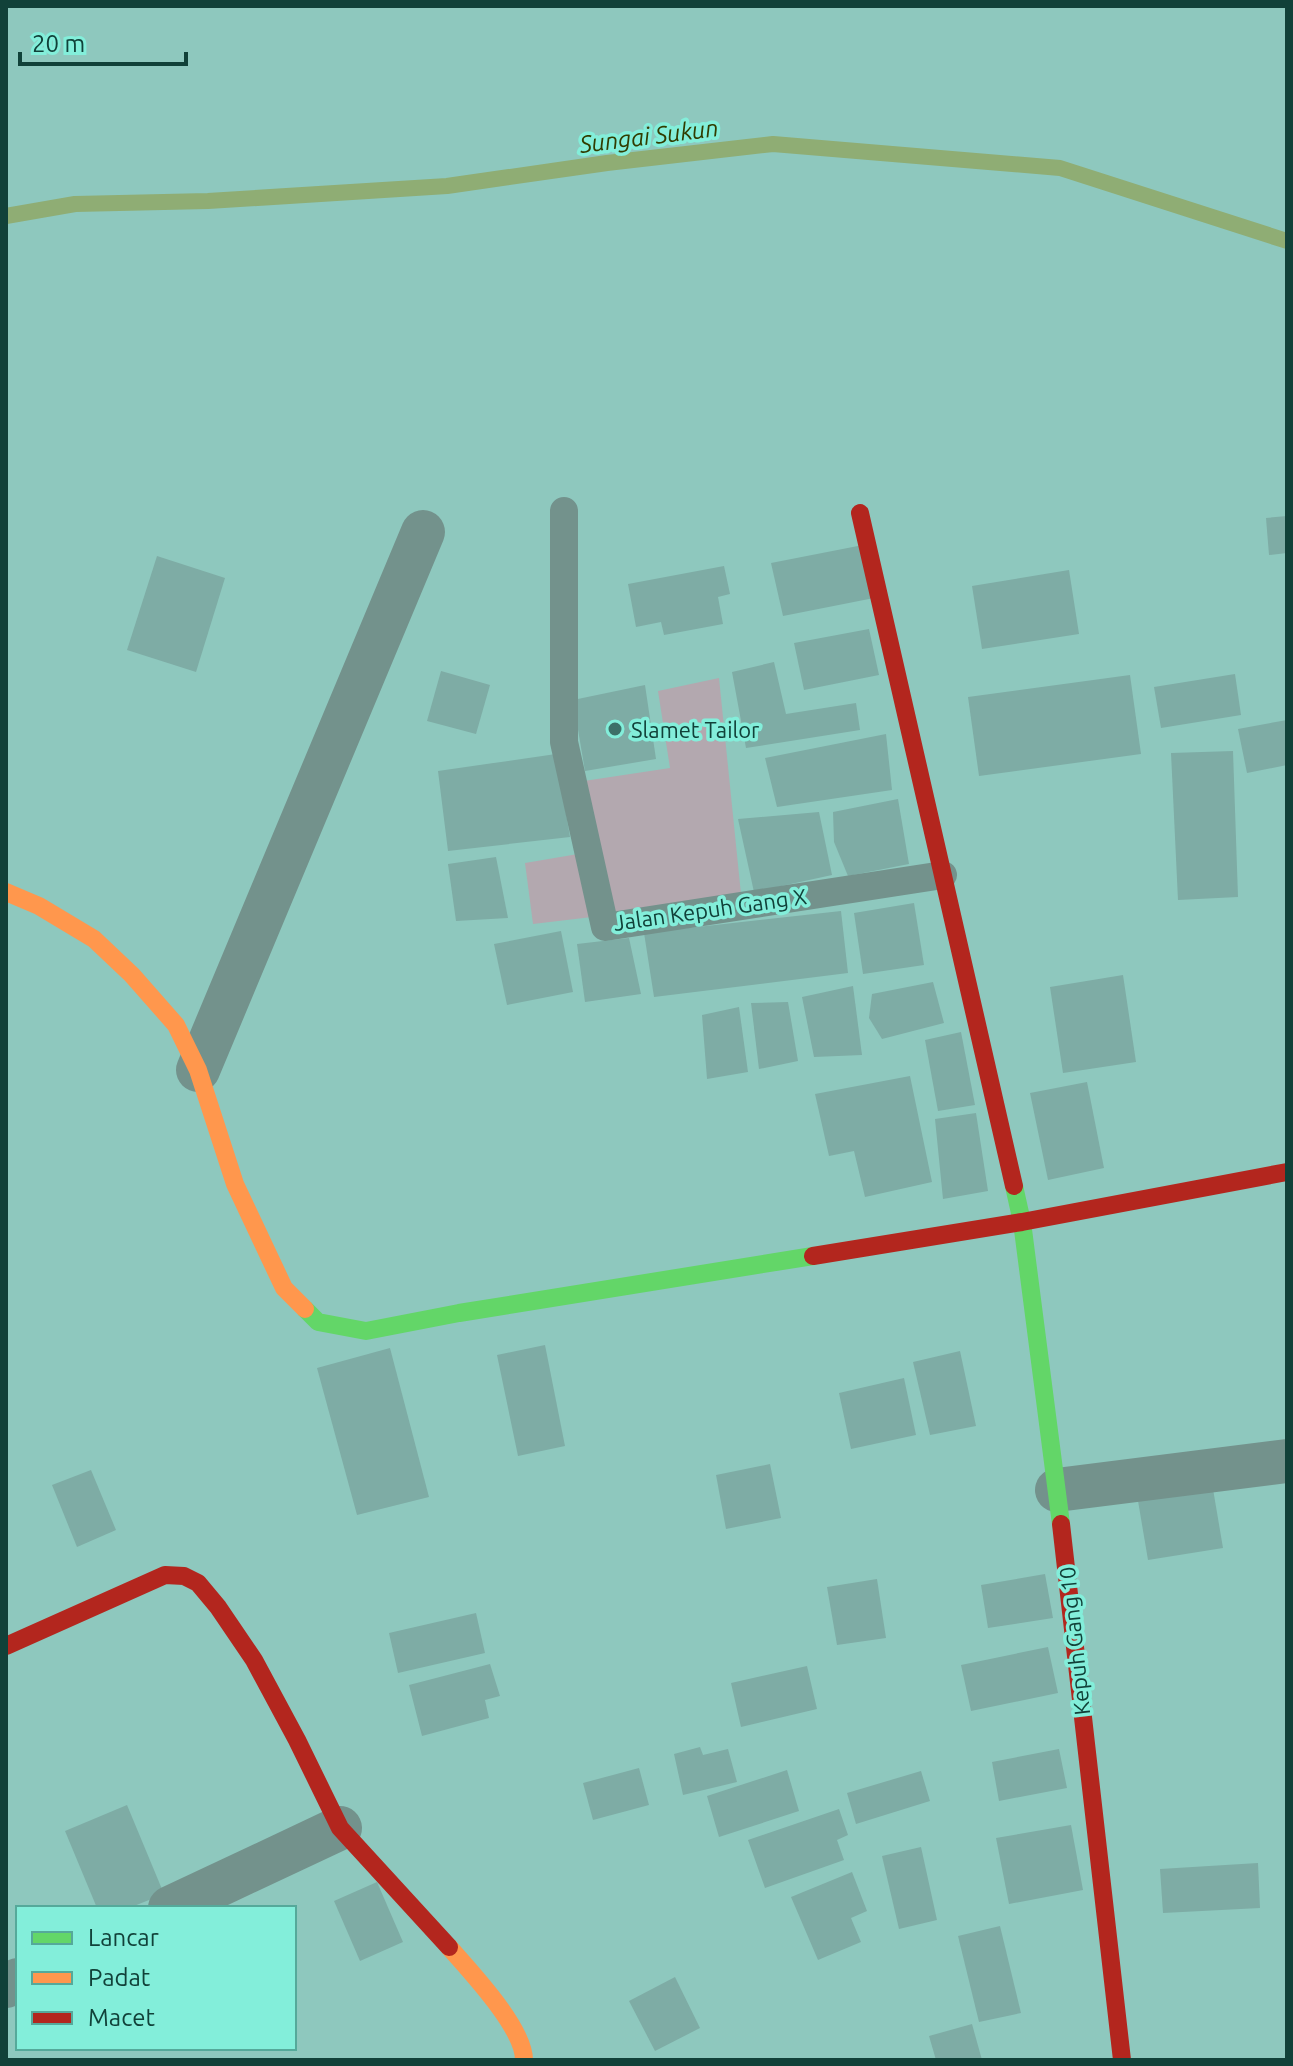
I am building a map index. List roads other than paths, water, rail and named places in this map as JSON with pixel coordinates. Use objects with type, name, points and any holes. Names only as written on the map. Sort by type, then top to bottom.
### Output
[{"type":"street","name":"Kepuh Gang 10","points":[[860,513],[1022,1222],[1057,1490],[1122,2060]]},
{"type":"street","points":[[198,1070],[423,532]]},
{"type":"street","points":[[6,892],[39,906],[94,939],[132,975],[176,1025],[198,1070],[235,1184],[284,1288],[318,1322],[366,1331],[1022,1222],[1287,1172]]},
{"type":"street","points":[[1057,1490],[1287,1461]]},
{"type":"street","points":[[6,1646],[165,1575],[184,1576],[198,1583],[254,1660],[340,1828],[460,1959],[501,2010],[517,2032],[524,2060]]},
{"type":"street","points":[[174,1906],[340,1828]]},
{"type":"lane","name":"Jalan Kepuh Gang X","points":[[564,511],[564,742],[605,927],[943,875]]},
{"type":"waterway","name":"Sungai Sukun","points":[[6,216],[75,204],[208,201],[447,186],[773,144],[1060,168],[1287,241]]},
{"type":"place","name":"Slamet Tailor","points":[[615,729]]}]
